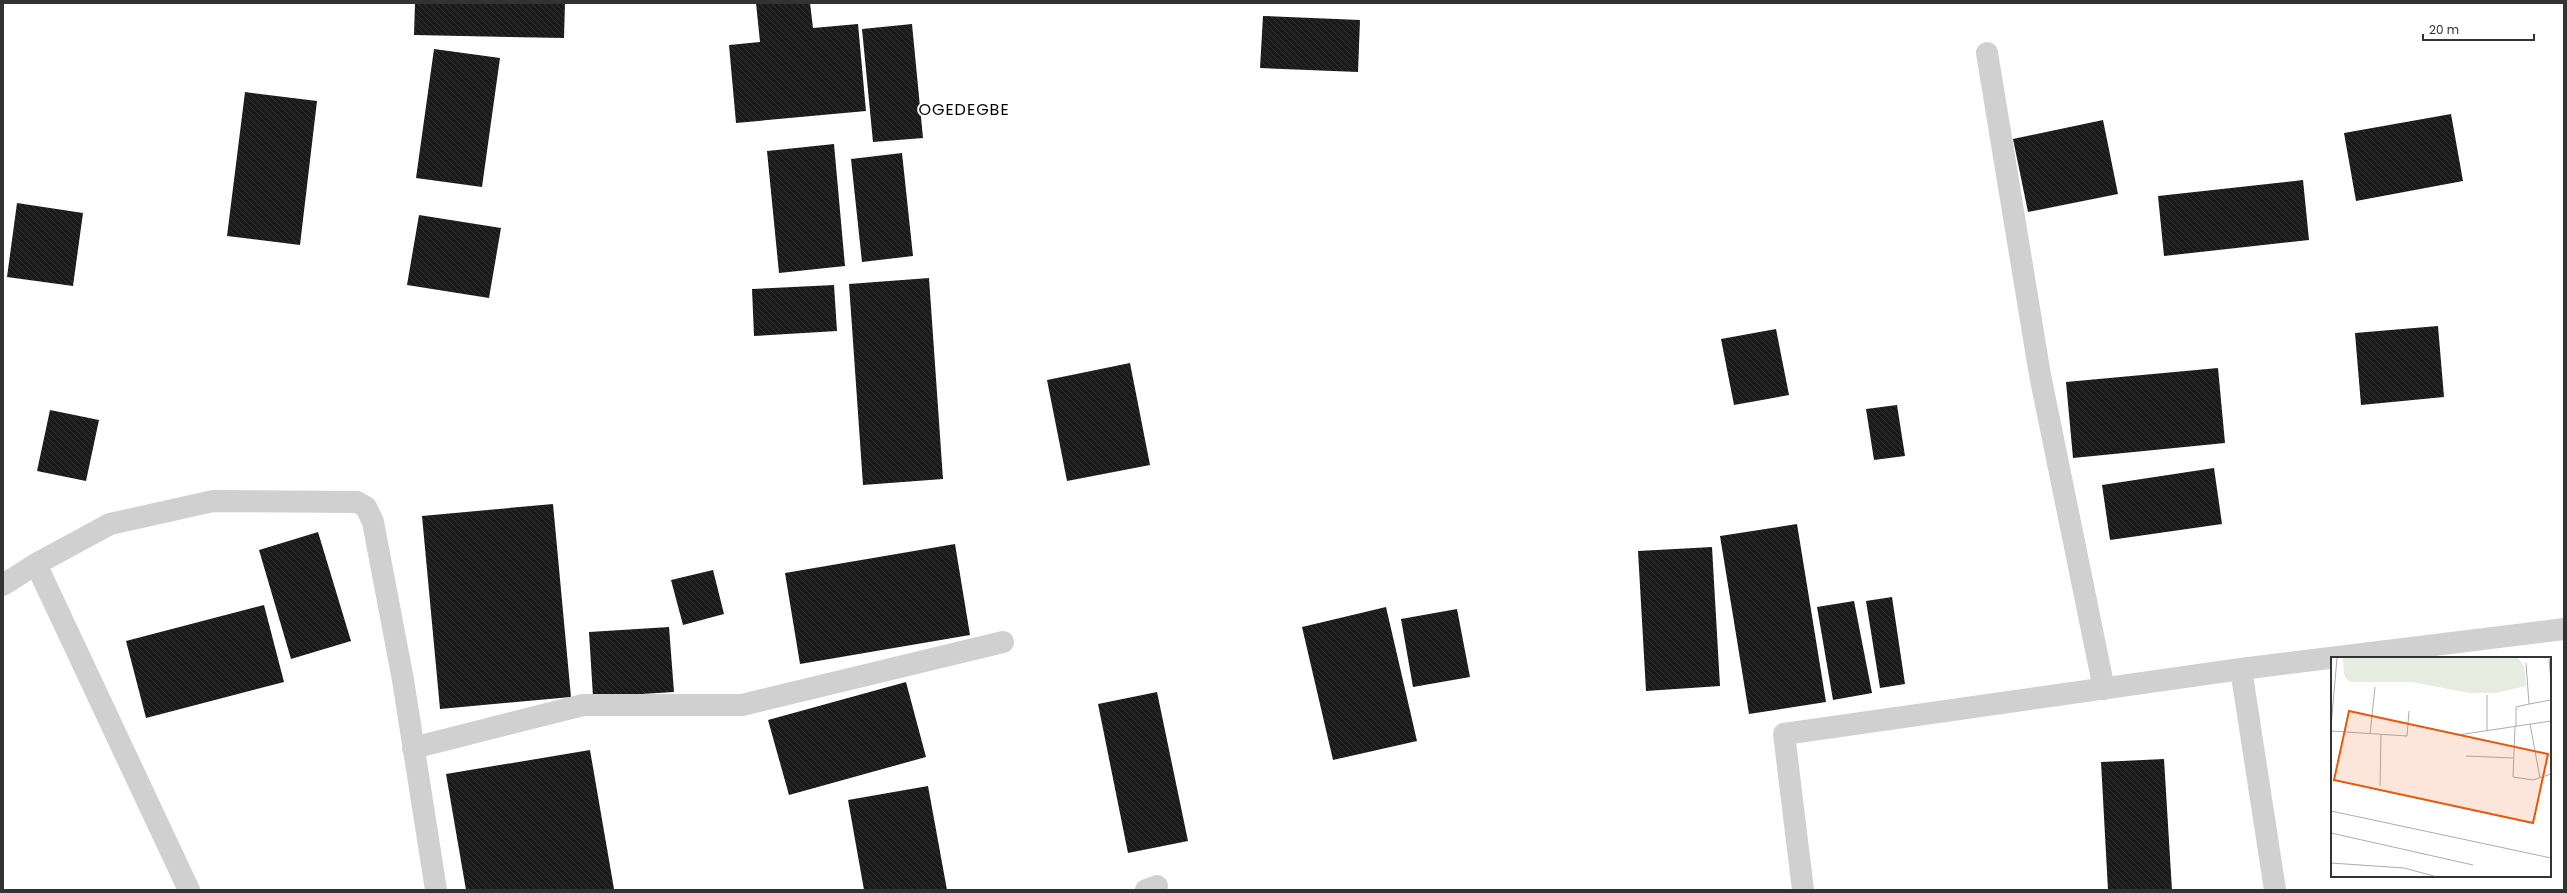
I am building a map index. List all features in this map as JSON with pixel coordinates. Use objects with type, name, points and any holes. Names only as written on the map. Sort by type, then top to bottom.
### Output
[{"type":"street","points":[[1987,53],[2040,375],[2104,689]]},
{"type":"street","points":[[3,585],[36,564],[110,524],[213,501],[357,502],[366,507],[374,522],[403,680],[436,890]]},
{"type":"street","points":[[36,564],[189,890]]},
{"type":"street","points":[[2338,657],[2564,629]]},
{"type":"street","points":[[414,748],[583,705],[742,705],[1003,642]]},
{"type":"street","points":[[1803,890],[1784,734],[2241,669],[2331,658]]},
{"type":"street","points":[[2241,669],[2275,890]]},
{"type":"building","points":[[415,3],[565,3],[564,38],[414,35]]},
{"type":"building","points":[[756,3],[810,3],[813,28],[858,24],[866,111],[736,123],[729,45],[760,42]]},
{"type":"building","points":[[1263,16],[1360,20],[1358,72],[1260,68]]},
{"type":"building","points":[[912,24],[923,138],[873,142],[862,29]]},
{"type":"building","points":[[434,49],[500,58],[482,187],[416,178]]},
{"type":"building","points":[[245,92],[317,101],[300,245],[227,236]]},
{"type":"building","points":[[2451,114],[2463,181],[2356,201],[2344,133]]},
{"type":"building","points":[[2103,120],[2118,194],[2028,212],[2013,139]]},
{"type":"building","points":[[834,144],[845,266],[779,273],[767,151]]},
{"type":"building","points":[[902,153],[913,256],[862,262],[851,159]]},
{"type":"building","points":[[2303,180],[2309,240],[2164,256],[2158,196]]},
{"type":"building","points":[[17,203],[83,213],[73,286],[7,277]]},
{"type":"building","points":[[419,215],[501,228],[489,298],[407,285]]},
{"type":"building","points":[[929,278],[943,479],[863,485],[849,284]]},
{"type":"building","points":[[834,285],[837,331],[754,336],[752,289]]},
{"type":"building","points":[[2438,326],[2444,397],[2361,405],[2355,333]]},
{"type":"building","points":[[1776,329],[1789,395],[1734,405],[1721,339]]},
{"type":"building","points":[[1130,363],[1150,465],[1067,481],[1047,380]]},
{"type":"building","points":[[2218,368],[2225,443],[2073,458],[2066,382]]},
{"type":"building","points":[[1897,405],[1905,456],[1874,460],[1866,409]]},
{"type":"building","points":[[50,410],[99,420],[86,481],[37,471]]},
{"type":"building","points":[[2214,468],[2222,524],[2110,540],[2102,485]]},
{"type":"building","points":[[553,504],[571,697],[440,709],[422,516]]},
{"type":"building","points":[[1797,524],[1826,702],[1749,714],[1720,536]]},
{"type":"building","points":[[318,532],[351,641],[291,659],[259,550]]},
{"type":"building","points":[[955,544],[970,635],[800,664],[785,573]]},
{"type":"building","points":[[1712,547],[1720,686],[1646,691],[1638,551]]},
{"type":"building","points":[[713,570],[724,614],[683,625],[671,580]]},
{"type":"building","points":[[1892,597],[1905,684],[1880,688],[1866,601]]},
{"type":"building","points":[[1854,601],[1872,693],[1833,700],[1817,607]]},
{"type":"building","points":[[264,605],[284,682],[146,718],[126,641]]},
{"type":"building","points":[[1386,607],[1417,741],[1333,760],[1302,627]]},
{"type":"building","points":[[1457,609],[1470,677],[1413,687],[1401,619]]},
{"type":"building","points":[[669,627],[674,692],[593,697],[589,632]]},
{"type":"building","points":[[906,682],[926,757],[789,795],[768,720]]},
{"type":"building","points":[[1157,692],[1188,841],[1128,853],[1098,704]]},
{"type":"building","points":[[590,750],[614,889],[466,890],[446,774]]},
{"type":"building","points":[[2164,759],[2172,890],[2108,890],[2101,762]]},
{"type":"building","points":[[928,786],[947,890],[864,890],[848,800]]},
{"type":"district","name":"OGEDEGBE","points":[[964,109]]}]
